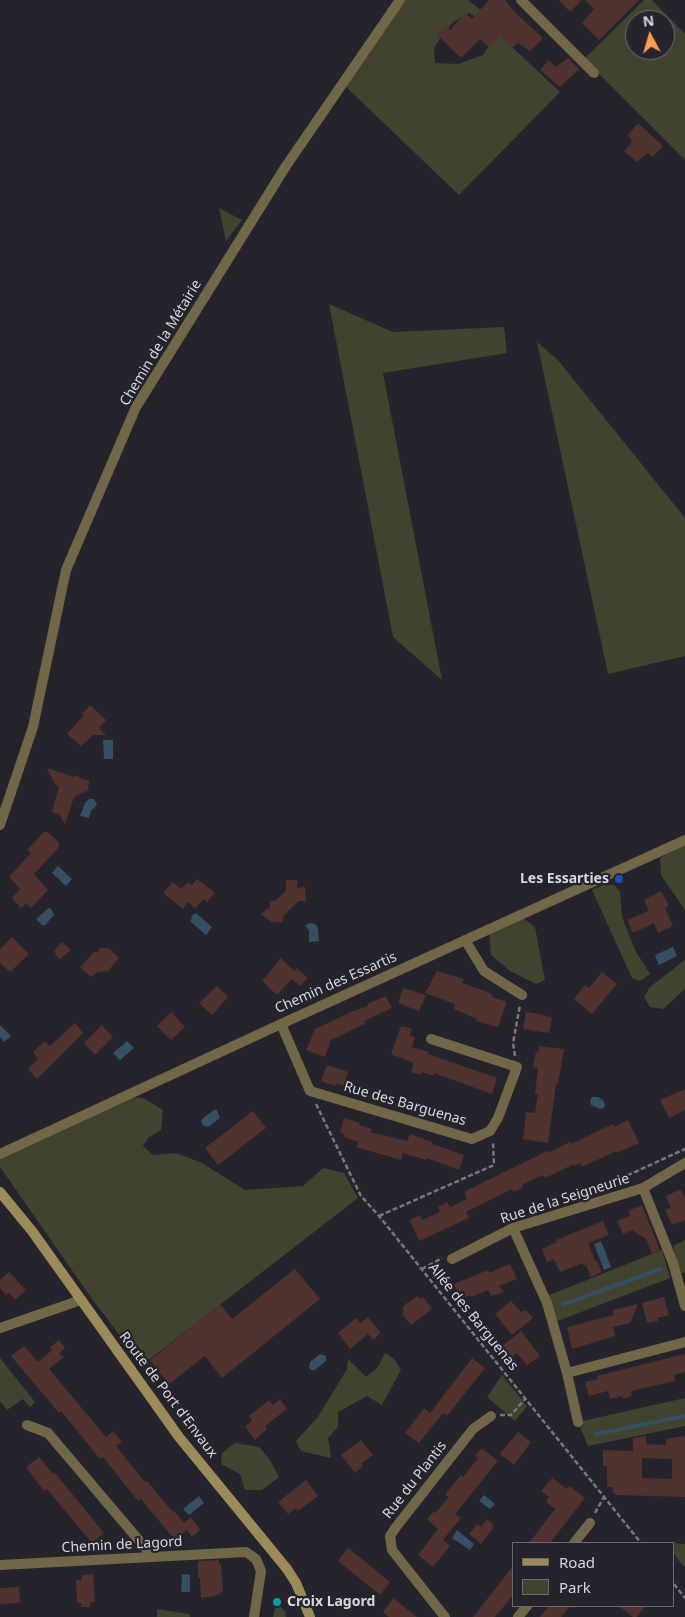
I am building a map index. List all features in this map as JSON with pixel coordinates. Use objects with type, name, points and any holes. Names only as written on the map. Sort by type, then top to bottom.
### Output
[{"type":"street","name":"Chemin de la Métairie","points":[[0,825],[33,727],[66,570],[136,408],[286,166],[400,0]]},
{"type":"street","points":[[521,0],[594,74]]},
{"type":"street","name":"Chemin des Essartis","points":[[0,1154],[685,840]]},
{"type":"street","points":[[465,940],[484,971],[522,995]]},
{"type":"street","points":[[281,1024],[310,1091]]},
{"type":"street","points":[[431,1039],[517,1067],[498,1118],[492,1128]]},
{"type":"street","name":"Rue des Barguenas","points":[[310,1091],[472,1139],[490,1131],[492,1128]]},
{"type":"street","name":"Rue de la Seigneurie","points":[[452,1259],[513,1228],[643,1188],[685,1163]]},
{"type":"street","points":[[643,1188],[673,1263],[685,1306]]},
{"type":"street","name":"Route de Port d'Envaux","points":[[0,1192],[32,1231],[179,1437],[287,1568],[296,1583],[310,1617]]},
{"type":"street","points":[[513,1228],[547,1303],[567,1373],[578,1422]]},
{"type":"street","points":[[0,1328],[81,1300]]},
{"type":"street","points":[[567,1373],[685,1342]]},
{"type":"street","name":"Rue du Plantis","points":[[445,1617],[392,1550],[390,1536],[473,1429],[491,1416]]},
{"type":"street","points":[[28,1426],[48,1433],[154,1557]]},
{"type":"street","points":[[575,1542],[590,1523]]},
{"type":"street","name":"Chemin de Lagord","points":[[0,1565],[246,1552],[256,1558],[261,1571],[254,1617]]},
{"type":"street","points":[[518,1617],[526,1607]]},
{"type":"path","points":[[517,1067],[513,1043],[522,995]]},
{"type":"path","name":"Allée des Barguenas","points":[[310,1091],[361,1196],[640,1542]]},
{"type":"path","points":[[379,1216],[494,1165],[492,1128]]},
{"type":"path","points":[[491,1416],[511,1415],[525,1399]]},
{"type":"path","points":[[590,1523],[604,1497]]},
{"type":"path","points":[[675,1585],[685,1598]]},
{"type":"green space","points":[[400,0],[468,0],[482,11],[485,22],[469,13],[453,22],[436,44],[434,50],[435,63],[458,64],[483,55],[497,33],[560,92],[459,195],[343,84]]},
{"type":"green space","points":[[644,0],[652,0],[662,10],[634,10]]},
{"type":"green space","points":[[625,19],[625,60],[675,60],[675,24],[685,34],[685,160],[584,59]]},
{"type":"green space","points":[[219,208],[242,220],[226,241]]},
{"type":"green space","points":[[329,304],[393,332],[504,327],[507,353],[383,373],[442,680],[393,637]]},
{"type":"green space","points":[[537,342],[557,359],[685,518],[685,656],[608,674]]},
{"type":"green space","points":[[685,844],[685,910],[661,875],[660,858]]},
{"type":"green space","points":[[603,885],[614,885],[620,891],[622,917],[635,950],[650,974],[640,981],[632,978],[592,890]]},
{"type":"green space","points":[[523,918],[535,927],[545,980],[536,984],[510,971],[491,955],[489,929]]},
{"type":"green space","points":[[685,960],[685,989],[663,1009],[650,1007],[644,997],[650,987]]},
{"type":"green space","points":[[125,1097],[143,1098],[163,1110],[161,1130],[148,1138],[143,1146],[153,1155],[176,1153],[202,1163],[245,1190],[303,1186],[323,1168],[344,1173],[358,1198],[142,1365],[90,1296],[0,1167],[0,1154]]},
{"type":"green space","points":[[685,1240],[685,1272],[680,1274],[673,1246]]},
{"type":"green space","points":[[662,1250],[670,1278],[555,1322],[547,1296]]},
{"type":"green space","points":[[385,1353],[394,1359],[401,1370],[382,1405],[367,1396],[338,1412],[338,1427],[328,1438],[331,1458],[301,1451],[296,1441],[318,1417],[347,1369],[348,1359],[366,1377],[378,1367]]},
{"type":"green space","points":[[0,1358],[35,1402],[30,1407],[23,1399],[7,1410],[0,1401]]},
{"type":"green space","points":[[502,1375],[527,1406],[515,1421],[487,1397]]},
{"type":"green space","points":[[685,1398],[685,1426],[588,1446],[578,1422]]},
{"type":"green space","points":[[235,1443],[259,1447],[270,1460],[279,1477],[262,1490],[245,1490],[240,1474],[221,1464],[222,1453]]},
{"type":"green space","points":[[675,1543],[685,1544],[685,1566],[675,1555]]},
{"type":"green space","points":[[280,1606],[285,1612],[286,1617],[273,1617],[275,1608]]},
{"type":"green space","points":[[157,1609],[189,1614],[190,1617],[157,1617]]},
{"type":"water","points":[[103,740],[113,740],[113,759],[104,759]]},
{"type":"water","points":[[89,799],[94,799],[97,805],[91,811],[89,818],[80,816],[85,803]]},
{"type":"water","points":[[58,866],[72,879],[66,886],[52,873]]},
{"type":"water","points":[[49,908],[54,915],[45,925],[42,925],[37,918]]},
{"type":"water","points":[[196,913],[212,927],[206,935],[190,921],[192,919],[191,916]]},
{"type":"water","points":[[315,924],[318,928],[319,941],[309,942],[309,931],[305,925]]},
{"type":"water","points":[[673,947],[677,956],[659,965],[655,955]]},
{"type":"water","points":[[0,1025],[11,1036],[4,1042],[0,1037]]},
{"type":"water","points":[[127,1041],[134,1048],[120,1060],[113,1053]]},
{"type":"water","points":[[592,1097],[598,1097],[603,1100],[604,1108],[600,1109],[591,1105]]},
{"type":"water","points":[[217,1110],[220,1118],[208,1127],[203,1125],[201,1121],[203,1118]]},
{"type":"water","points":[[601,1241],[611,1267],[604,1270],[594,1244]]},
{"type":"water","points":[[320,1354],[326,1356],[326,1361],[315,1370],[311,1370],[309,1367],[310,1362]]},
{"type":"water","points":[[484,1495],[495,1504],[490,1509],[479,1501]]},
{"type":"water","points":[[199,1496],[204,1503],[189,1515],[183,1509]]},
{"type":"water","points":[[457,1530],[474,1544],[470,1550],[452,1538]]},
{"type":"water","points":[[182,1574],[190,1575],[190,1592],[181,1592]]},
{"type":"building","points":[[489,0],[505,0],[543,38],[530,51],[518,43],[512,48],[500,36],[489,47],[480,39],[461,58],[438,35],[446,26],[450,30],[465,13],[472,19]]},
{"type":"building","points":[[559,0],[582,0],[570,12]]},
{"type":"building","points":[[585,0],[639,0],[629,10],[625,10],[625,14],[599,40],[582,23],[594,9]]},
{"type":"building","points":[[568,58],[579,69],[560,87],[540,70],[549,60],[555,67]]},
{"type":"building","points":[[638,123],[663,146],[653,157],[648,153],[637,162],[624,151],[632,142],[628,135]]},
{"type":"building","points":[[90,705],[106,720],[99,728],[106,735],[93,735],[81,746],[67,734],[84,715],[82,714]]},
{"type":"building","points":[[47,768],[74,777],[77,775],[90,781],[89,790],[74,797],[65,824],[59,814],[52,812],[59,786],[55,785]]},
{"type":"building","points":[[44,832],[48,832],[59,843],[59,847],[34,874],[48,890],[31,908],[26,903],[21,908],[12,898],[20,889],[9,877],[31,853],[27,850]]},
{"type":"building","points":[[197,879],[215,893],[207,902],[204,899],[195,908],[188,902],[183,909],[163,893],[173,882],[181,889],[188,882],[192,885]]},
{"type":"building","points":[[286,880],[297,880],[297,888],[305,887],[306,901],[299,901],[283,916],[283,922],[271,922],[261,914],[270,909],[270,901],[275,901],[286,891]]},
{"type":"building","points":[[661,891],[669,906],[665,908],[673,926],[658,933],[654,923],[633,933],[627,920],[649,911],[644,900]]},
{"type":"building","points":[[12,937],[29,954],[10,972],[0,963],[0,949]]},
{"type":"building","points":[[62,942],[71,950],[59,960],[54,951]]},
{"type":"building","points":[[99,948],[109,948],[119,958],[108,971],[97,972],[91,977],[80,967],[94,952],[99,952]]},
{"type":"building","points":[[281,958],[294,971],[297,968],[308,978],[300,986],[292,979],[277,995],[262,981]]},
{"type":"building","points":[[437,971],[464,979],[462,983],[485,991],[493,995],[492,997],[507,1002],[498,1027],[476,1021],[477,1019],[454,1009],[455,1004],[425,993]]},
{"type":"building","points":[[602,972],[617,984],[592,1014],[574,999],[585,985],[589,988]]},
{"type":"building","points":[[217,986],[228,997],[212,1015],[199,1003]]},
{"type":"building","points":[[403,988],[426,995],[419,1011],[398,1003]]},
{"type":"building","points":[[386,996],[392,1008],[364,1021],[365,1024],[331,1040],[325,1057],[306,1050],[315,1029]]},
{"type":"building","points":[[171,1012],[185,1027],[171,1040],[157,1026]]},
{"type":"building","points":[[526,1012],[552,1018],[549,1033],[523,1029]]},
{"type":"building","points":[[75,1023],[83,1033],[37,1079],[28,1069],[38,1059],[33,1052],[45,1041],[50,1046]]},
{"type":"building","points":[[102,1025],[113,1037],[95,1055],[84,1043]]},
{"type":"building","points":[[401,1026],[412,1029],[410,1036],[415,1037],[412,1047],[497,1078],[492,1094],[434,1073],[433,1076],[422,1072],[421,1075],[411,1072],[414,1063],[391,1054]]},
{"type":"building","points":[[539,1046],[564,1049],[558,1084],[556,1084],[548,1143],[523,1139],[526,1112],[535,1113],[538,1094],[535,1094],[538,1068],[533,1067],[536,1051],[539,1052]]},
{"type":"building","points":[[327,1065],[348,1072],[343,1086],[337,1083],[336,1086],[321,1081]]},
{"type":"building","points":[[685,1089],[685,1110],[669,1118],[660,1100]]},
{"type":"building","points":[[253,1111],[266,1128],[218,1165],[205,1148]]},
{"type":"building","points":[[344,1118],[372,1129],[371,1132],[407,1141],[410,1134],[464,1155],[459,1170],[427,1158],[426,1160],[403,1153],[401,1160],[356,1147],[358,1142],[344,1137],[345,1135],[340,1133]]},
{"type":"building","points":[[628,1120],[639,1143],[616,1153],[616,1151],[582,1167],[580,1163],[575,1166],[574,1164],[545,1178],[543,1175],[522,1185],[523,1187],[513,1192],[512,1189],[466,1212],[469,1218],[419,1241],[410,1220],[420,1215],[422,1220],[440,1212],[438,1207],[447,1202],[450,1207],[467,1199],[464,1192],[547,1151],[547,1153],[570,1142],[571,1144],[613,1124],[614,1127]]},
{"type":"building","points":[[681,1189],[685,1198],[685,1220],[672,1225],[665,1210],[671,1208],[666,1196]]},
{"type":"building","points":[[642,1205],[660,1250],[652,1254],[646,1239],[632,1230],[623,1234],[617,1221],[630,1216],[628,1211]]},
{"type":"building","points":[[603,1221],[609,1235],[588,1243],[595,1261],[597,1261],[602,1272],[591,1277],[586,1265],[584,1266],[583,1263],[560,1272],[554,1259],[547,1262],[542,1249],[557,1242],[556,1240]]},
{"type":"building","points":[[510,1264],[517,1279],[499,1286],[504,1292],[491,1296],[488,1290],[460,1299],[454,1284],[488,1270],[489,1273]]},
{"type":"building","points":[[295,1269],[320,1299],[222,1378],[205,1356],[169,1384],[150,1360],[220,1304],[232,1319]]},
{"type":"building","points":[[9,1272],[26,1290],[15,1300],[9,1293],[6,1295],[0,1288],[0,1280]]},
{"type":"building","points":[[418,1296],[420,1299],[423,1297],[432,1309],[411,1325],[402,1314],[404,1312],[402,1308]]},
{"type":"building","points":[[664,1297],[669,1315],[657,1318],[658,1321],[647,1323],[642,1303]]},
{"type":"building","points":[[511,1301],[521,1312],[526,1310],[533,1318],[512,1335],[495,1314]]},
{"type":"building","points":[[638,1304],[630,1323],[613,1327],[615,1336],[572,1349],[567,1327],[614,1315],[613,1310]]},
{"type":"building","points":[[368,1317],[381,1333],[373,1340],[368,1334],[350,1349],[338,1333],[356,1318],[360,1323]]},
{"type":"building","points":[[521,1331],[540,1356],[527,1365],[517,1353],[511,1358],[502,1346]]},
{"type":"building","points":[[59,1340],[65,1348],[59,1353],[64,1357],[49,1369],[106,1437],[113,1431],[122,1442],[116,1446],[145,1482],[147,1481],[172,1511],[184,1523],[191,1517],[200,1530],[192,1537],[187,1530],[175,1540],[141,1499],[138,1501],[103,1457],[100,1459],[61,1411],[59,1413],[11,1356],[24,1346],[38,1362],[52,1350],[50,1347]]},
{"type":"building","points":[[685,1354],[685,1372],[674,1375],[675,1381],[631,1391],[632,1396],[623,1399],[622,1396],[610,1399],[608,1391],[589,1396],[585,1382],[598,1379],[597,1376]]},
{"type":"building","points":[[472,1358],[485,1368],[447,1416],[443,1413],[419,1443],[405,1433],[424,1408],[430,1413]]},
{"type":"building","points":[[280,1399],[287,1409],[265,1426],[267,1429],[255,1440],[245,1426],[252,1421],[249,1416],[269,1400],[273,1405]]},
{"type":"building","points":[[518,1432],[531,1442],[514,1465],[500,1454]]},
{"type":"building","points":[[646,1436],[646,1444],[666,1445],[666,1439],[685,1436],[685,1497],[616,1495],[613,1493],[613,1487],[607,1487],[607,1466],[603,1466],[603,1450],[633,1451],[633,1438]],"holes":[[[642,1458],[672,1459],[672,1479],[642,1478]]]},
{"type":"building","points":[[361,1440],[373,1455],[361,1464],[363,1466],[355,1473],[341,1455]]},
{"type":"building","points":[[482,1448],[498,1461],[455,1514],[461,1518],[443,1540],[450,1546],[433,1567],[418,1555],[438,1529],[427,1519],[449,1497],[446,1493],[461,1475],[463,1477],[478,1458],[475,1456]]},
{"type":"building","points":[[39,1457],[53,1474],[55,1473],[104,1533],[92,1543],[47,1489],[44,1491],[26,1467]]},
{"type":"building","points":[[552,1478],[567,1489],[569,1486],[585,1498],[551,1542],[530,1542],[555,1509],[546,1502],[549,1497],[541,1491]]},
{"type":"building","points":[[306,1480],[318,1496],[298,1511],[296,1508],[288,1514],[278,1502]]},
{"type":"building","points":[[487,1519],[493,1524],[493,1528],[481,1544],[469,1534],[477,1524],[481,1527]]},
{"type":"building","points":[[348,1548],[390,1582],[380,1595],[338,1561]]},
{"type":"building","points":[[219,1560],[223,1592],[215,1596],[201,1598],[198,1561]]},
{"type":"building","points":[[512,1568],[512,1596],[495,1617],[473,1617]]},
{"type":"building","points":[[93,1574],[95,1602],[91,1602],[90,1607],[81,1607],[81,1603],[77,1603],[76,1580],[82,1580],[82,1575]]},
{"type":"building","points":[[19,1587],[20,1603],[0,1604],[0,1588]]},
{"type":"building","points":[[393,1598],[417,1617],[389,1617],[383,1612]]},
{"type":"building","points":[[548,1607],[569,1607],[561,1617],[540,1617]]},
{"type":"building","points":[[620,1607],[644,1607],[637,1617],[633,1617]]},
{"type":"waterway","points":[[564,1304],[661,1269]]},
{"type":"waterway","points":[[596,1434],[685,1416]]},
{"type":"place","name":"Les Essarties","points":[[619,879]]},
{"type":"place","name":"Croix Lagord","points":[[277,1602]]}]
